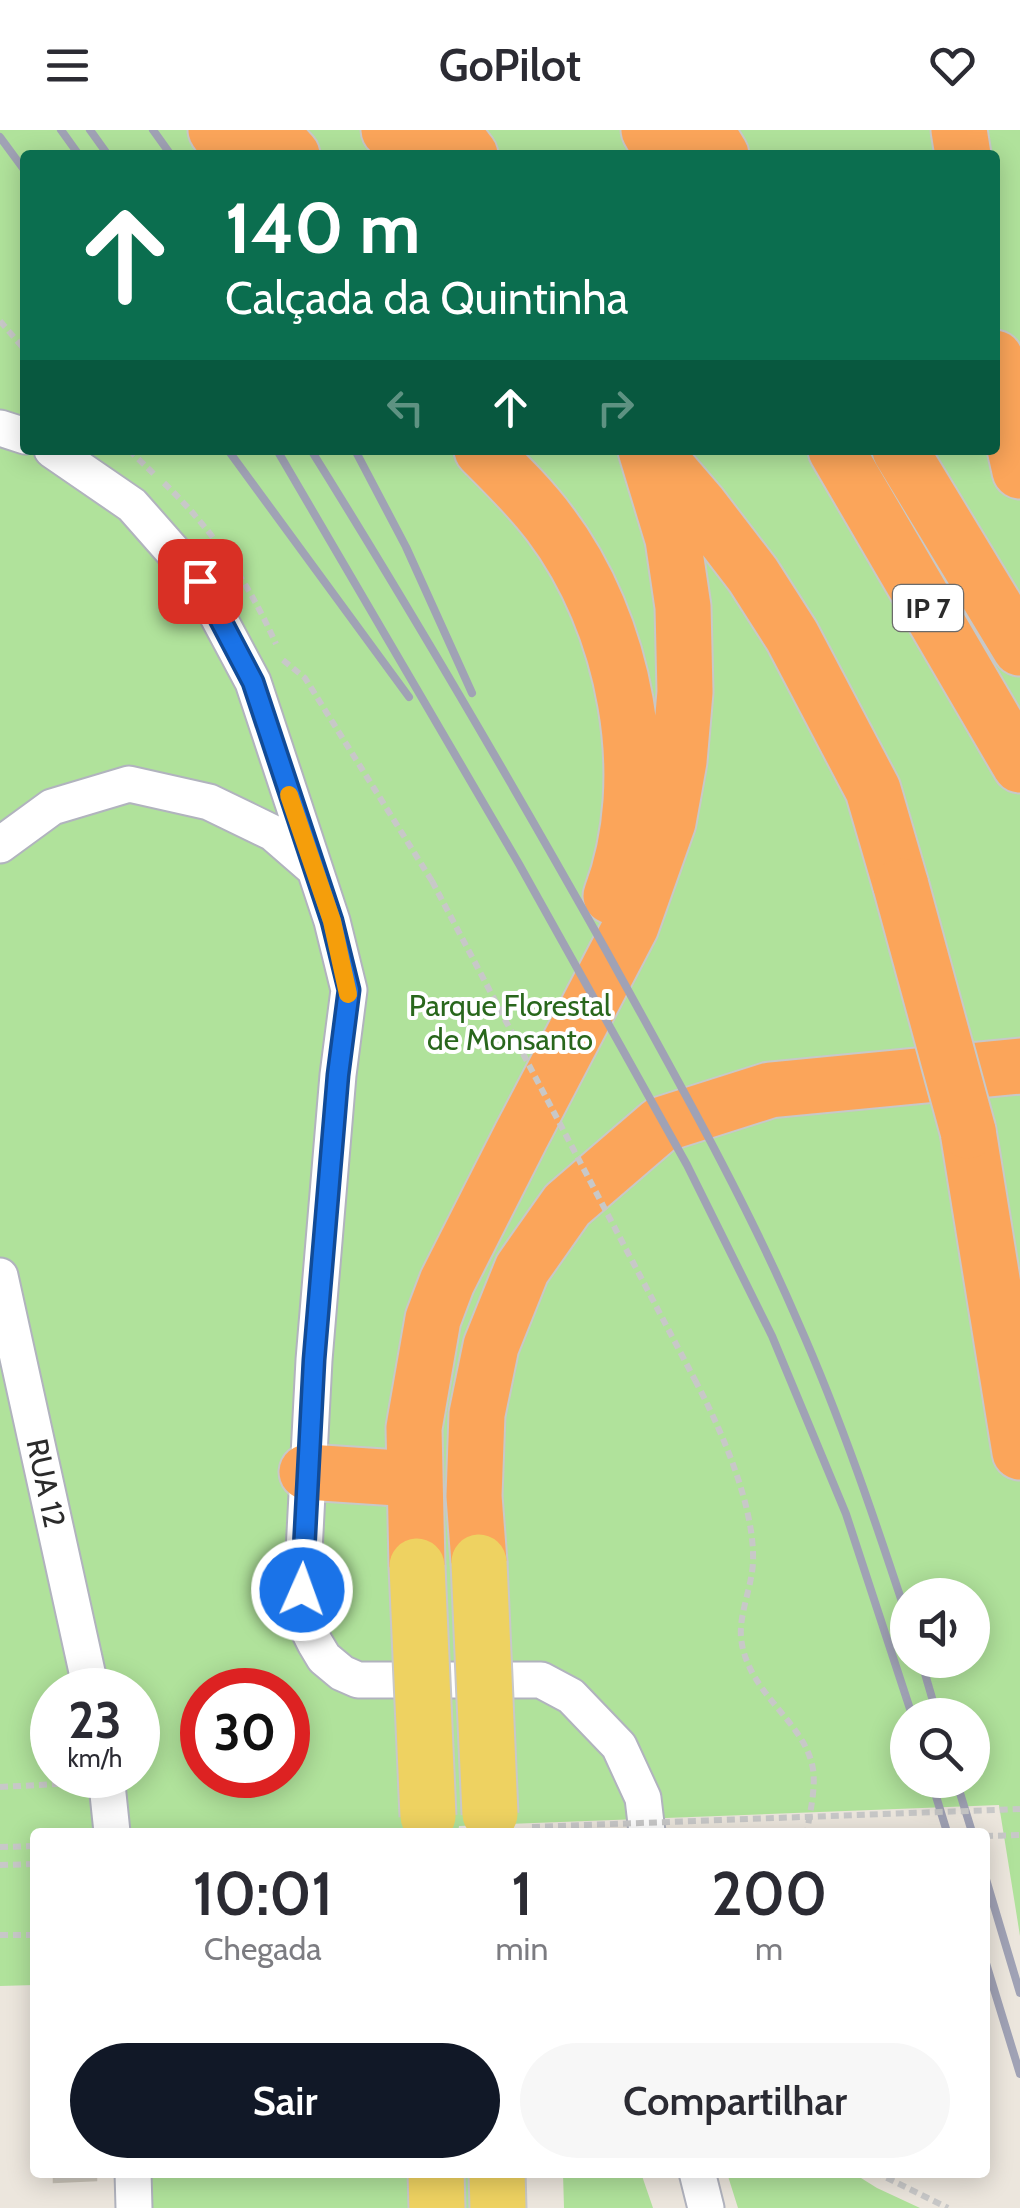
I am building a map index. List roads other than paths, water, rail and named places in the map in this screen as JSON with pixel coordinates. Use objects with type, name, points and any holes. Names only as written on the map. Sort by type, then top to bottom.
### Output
[{"type":"highway","points":[[269,130],[287,150]]},
{"type":"highway","points":[[312,130],[329,150]]},
{"type":"highway","points":[[388,130],[411,150]]},
{"type":"highway","points":[[451,130],[466,150]]},
{"type":"highway","points":[[1000,381],[1020,471]]},
{"type":"highway","points":[[487,455],[550,524],[585,582],[612,642],[631,744],[626,832],[614,889],[521,1136]]},
{"type":"highway","points":[[417,1566],[414,1428],[433,1320],[447,1282],[631,926],[668,822],[685,692],[683,607],[673,539],[650,455]]},
{"type":"highway","points":[[654,455],[700,506],[753,575],[792,636],[872,790],[968,1131],[1020,1452]]},
{"type":"highway","name":"IP 7","points":[[839,455],[1020,765]]},
{"type":"highway","name":"IP 7","points":[[903,455],[1020,648]]},
{"type":"highway","points":[[479,1562],[474,1496],[477,1414],[491,1346],[522,1270],[567,1205],[660,1125],[770,1090],[1020,1066]]},
{"type":"highway","points":[[307,1472],[413,1479]]},
{"type":"main road","points":[[479,1562],[504,1825]]},
{"type":"main road","points":[[417,1566],[428,1824]]},
{"type":"main road","points":[[436,2178],[437,2208]]},
{"type":"main road","points":[[497,2178],[498,2208]]},
{"type":"street","points":[[59,455],[132,505],[200,581],[253,682],[332,921],[349,990],[336,1094],[307,1472],[303,1609],[307,1628],[324,1658],[358,1680],[541,1680],[571,1696],[619,1746],[644,1798],[647,1828]]},
{"type":"street","points":[[0,845],[52,807],[129,784],[208,802],[273,834],[312,867]]},
{"type":"street","name":"RUA 12","points":[[0,1276],[87,1668]]},
{"type":"street","points":[[99,1798],[110,1828]]},
{"type":"street","points":[[133,2178],[134,2208]]},
{"type":"street","points":[[698,2178],[706,2208]]},
{"type":"railway","points":[[61,130],[75,150]]},
{"type":"railway","points":[[90,130],[104,150]]},
{"type":"railway","points":[[153,130],[167,150]]},
{"type":"railway","points":[[0,137],[20,164]]},
{"type":"railway","points":[[232,455],[409,697]]},
{"type":"railway","points":[[280,455],[519,864],[687,1165],[772,1336],[846,1514],[906,1698]]},
{"type":"railway","points":[[314,455],[535,825],[731,1181],[777,1274],[829,1395],[894,1578]]},
{"type":"railway","points":[[358,455],[406,547],[472,693]]},
{"type":"railway","points":[[926,1678],[932,1698]]},
{"type":"railway","points":[[937,1798],[946,1828]]},
{"type":"railway","points":[[962,1798],[971,1828]]},
{"type":"railway","points":[[990,1893],[1020,1993]]},
{"type":"railway","points":[[990,1976],[1020,2074]]},
{"type":"park label","name":"Parque Florestal de Monsanto","points":[[510,1022]]}]
